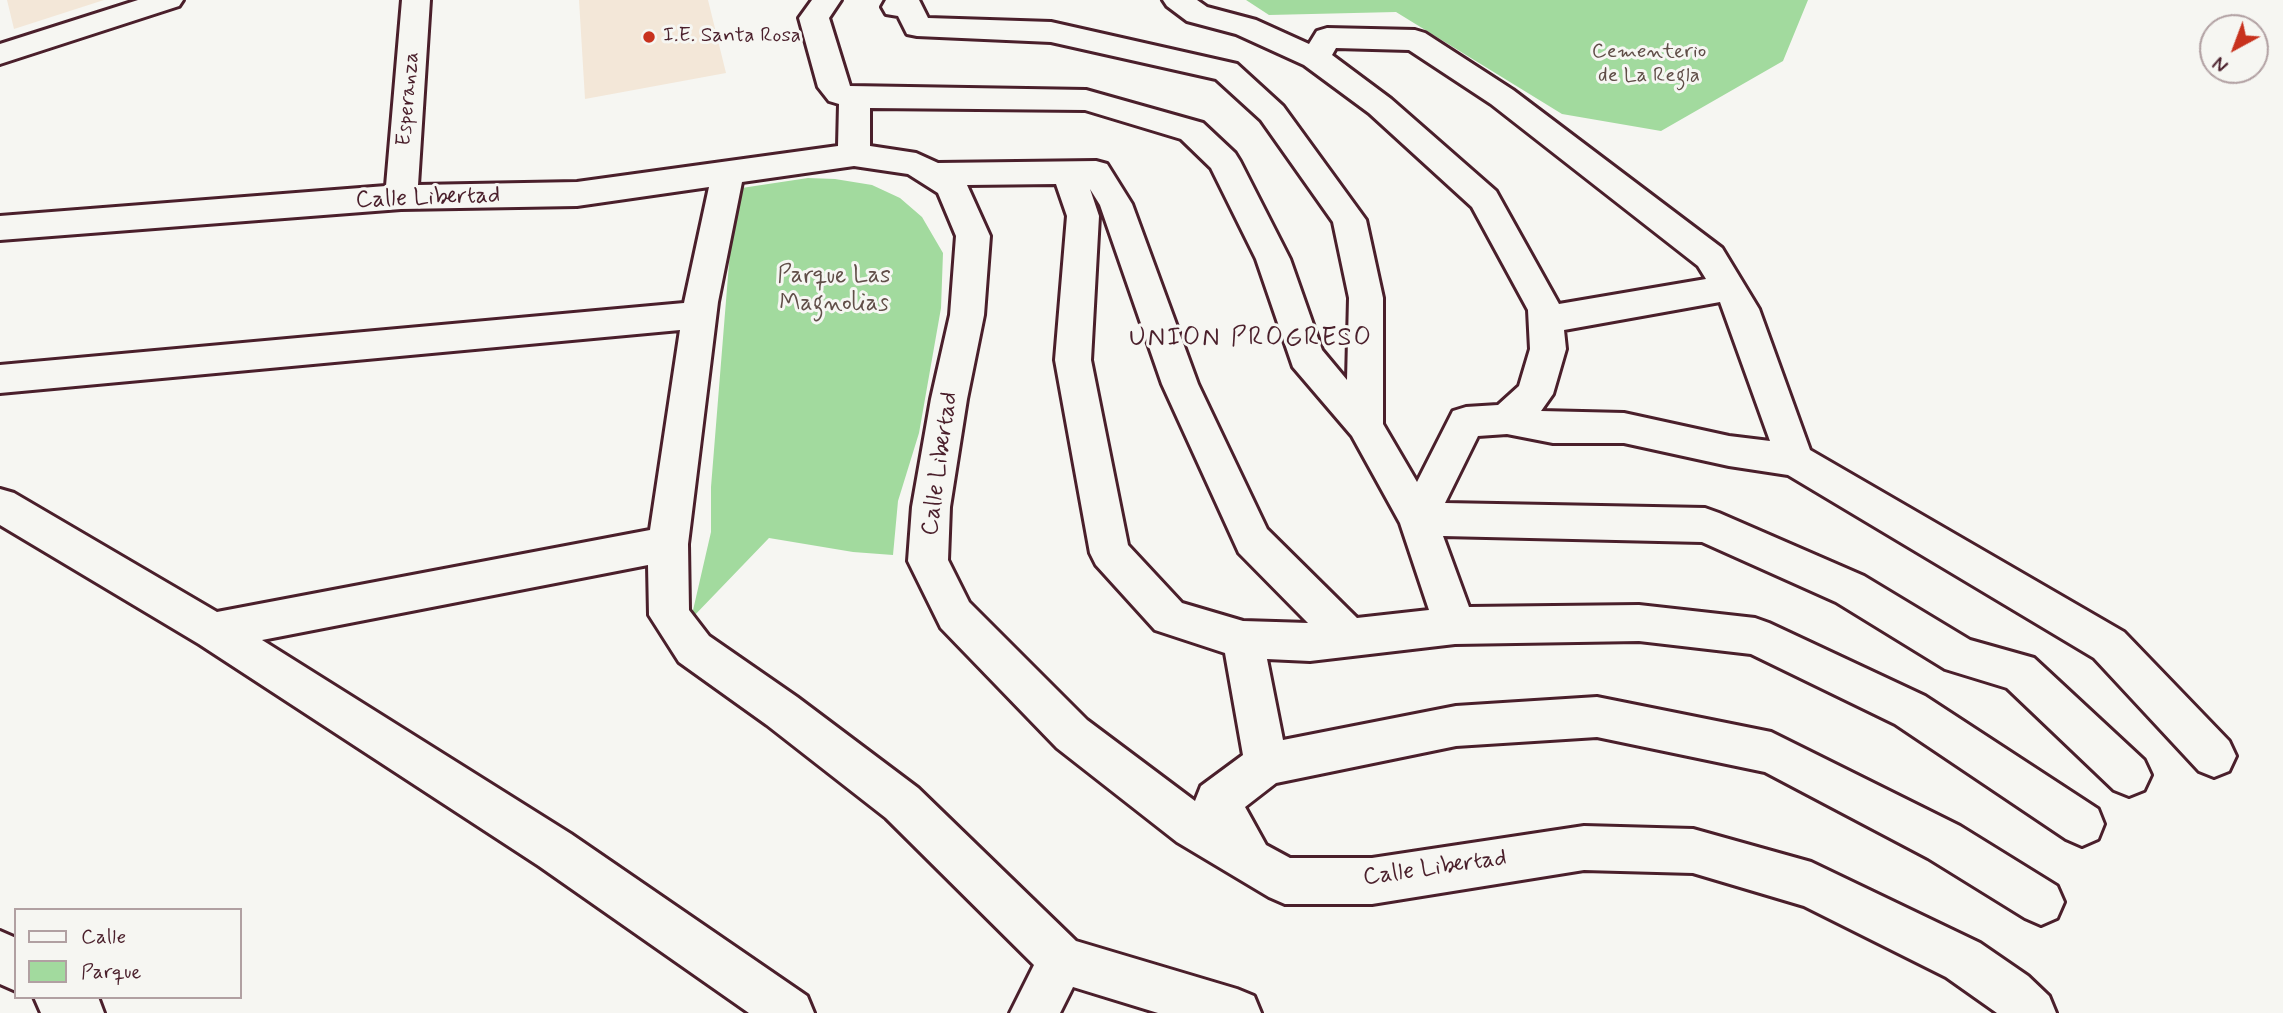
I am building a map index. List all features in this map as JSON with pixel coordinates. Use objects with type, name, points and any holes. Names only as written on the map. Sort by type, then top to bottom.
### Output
[{"type":"street","points":[[0,54],[169,0]]},
{"type":"street","name":"Esperanza","points":[[401,197],[416,0]]},
{"type":"street","points":[[827,0],[814,18],[833,87],[840,94],[855,97],[1086,100],[1192,131],[1224,161],[1273,259],[1306,357],[1365,425],[1418,519],[1455,626]]},
{"type":"street","points":[[901,0],[896,7],[908,6],[917,27],[1051,32],[1226,71],[1236,79],[1272,113],[1349,220],[1366,298],[1365,425]]},
{"type":"street","points":[[1177,0],[1197,14],[1245,27],[1315,58],[1380,106],[1484,199],[1545,310],[1548,349],[1535,394],[1507,419]]},
{"type":"street","points":[[1315,58],[1326,38],[1415,40],[1502,97],[1710,257],[1742,309],[1795,460]]},
{"type":"street","points":[[854,155],[855,97]]},
{"type":"street","name":"Calle Libertad","points":[[0,228],[401,197],[577,194],[854,155],[916,164],[951,186],[973,236],[967,315],[949,399],[931,507],[928,561],[955,615],[1072,734],[1193,827],[1285,881],[1372,881],[1584,848],[1693,851],[1811,885],[1963,960],[2011,993],[2032,1013]]},
{"type":"street","points":[[1068,172],[1083,216],[1073,360],[1110,553],[1169,617],[1243,640],[1310,642],[1455,626],[1639,623],[1755,636],[1910,710],[2082,824]]},
{"type":"street","points":[[931,174],[1096,172],[1116,204],[1180,384],[1253,541],[1348,637]]},
{"type":"street","points":[[728,174],[699,315],[668,544],[669,615],[694,649],[782,711],[902,803],[1062,960],[1237,1013]]},
{"type":"street","points":[[1546,320],[1728,288]]},
{"type":"street","points":[[0,379],[699,315]]},
{"type":"street","points":[[1418,519],[1466,422],[1507,419],[1552,428],[1625,428],[1729,451],[1795,460],[2109,645],[2214,757]]},
{"type":"street","points":[[0,505],[213,631],[555,850],[790,1013]]},
{"type":"street","points":[[1418,519],[1573,520],[1705,525],[1850,589],[1960,656],[2019,672],[2129,775]]},
{"type":"street","points":[[213,631],[668,544]]},
{"type":"street","points":[[1243,640],[1266,764]]},
{"type":"street","points":[[1250,860],[1217,801],[1266,764],[1456,726],[1597,717],[1771,753],[1944,842],[2041,902]]},
{"type":"street","points":[[1034,1013],[1062,960]]},
{"type":"street","points":[[61,999],[80,1013]]},
{"type":"shaded area","points":[[7,0],[104,0],[14,29]]},
{"type":"shaded area","name":"I.E. Santa Rosa","points":[[579,0],[708,0],[726,73],[585,99]]},
{"type":"green space","name":"Cementerio de La Regla","points":[[1246,0],[1808,0],[1783,61],[1661,131],[1562,114],[1396,12],[1269,15]]},
{"type":"green space","name":"Parque Las Magnolias","points":[[808,178],[872,185],[900,198],[922,217],[943,253],[941,308],[919,433],[898,501],[893,555],[853,552],[769,538],[691,619],[711,532],[711,487],[735,189]]},
{"type":"place","name":"I.E. Santa Rosa","points":[[649,37]]},
{"type":"district","name":"UNION PROGRESO","points":[[1251,340]]}]
